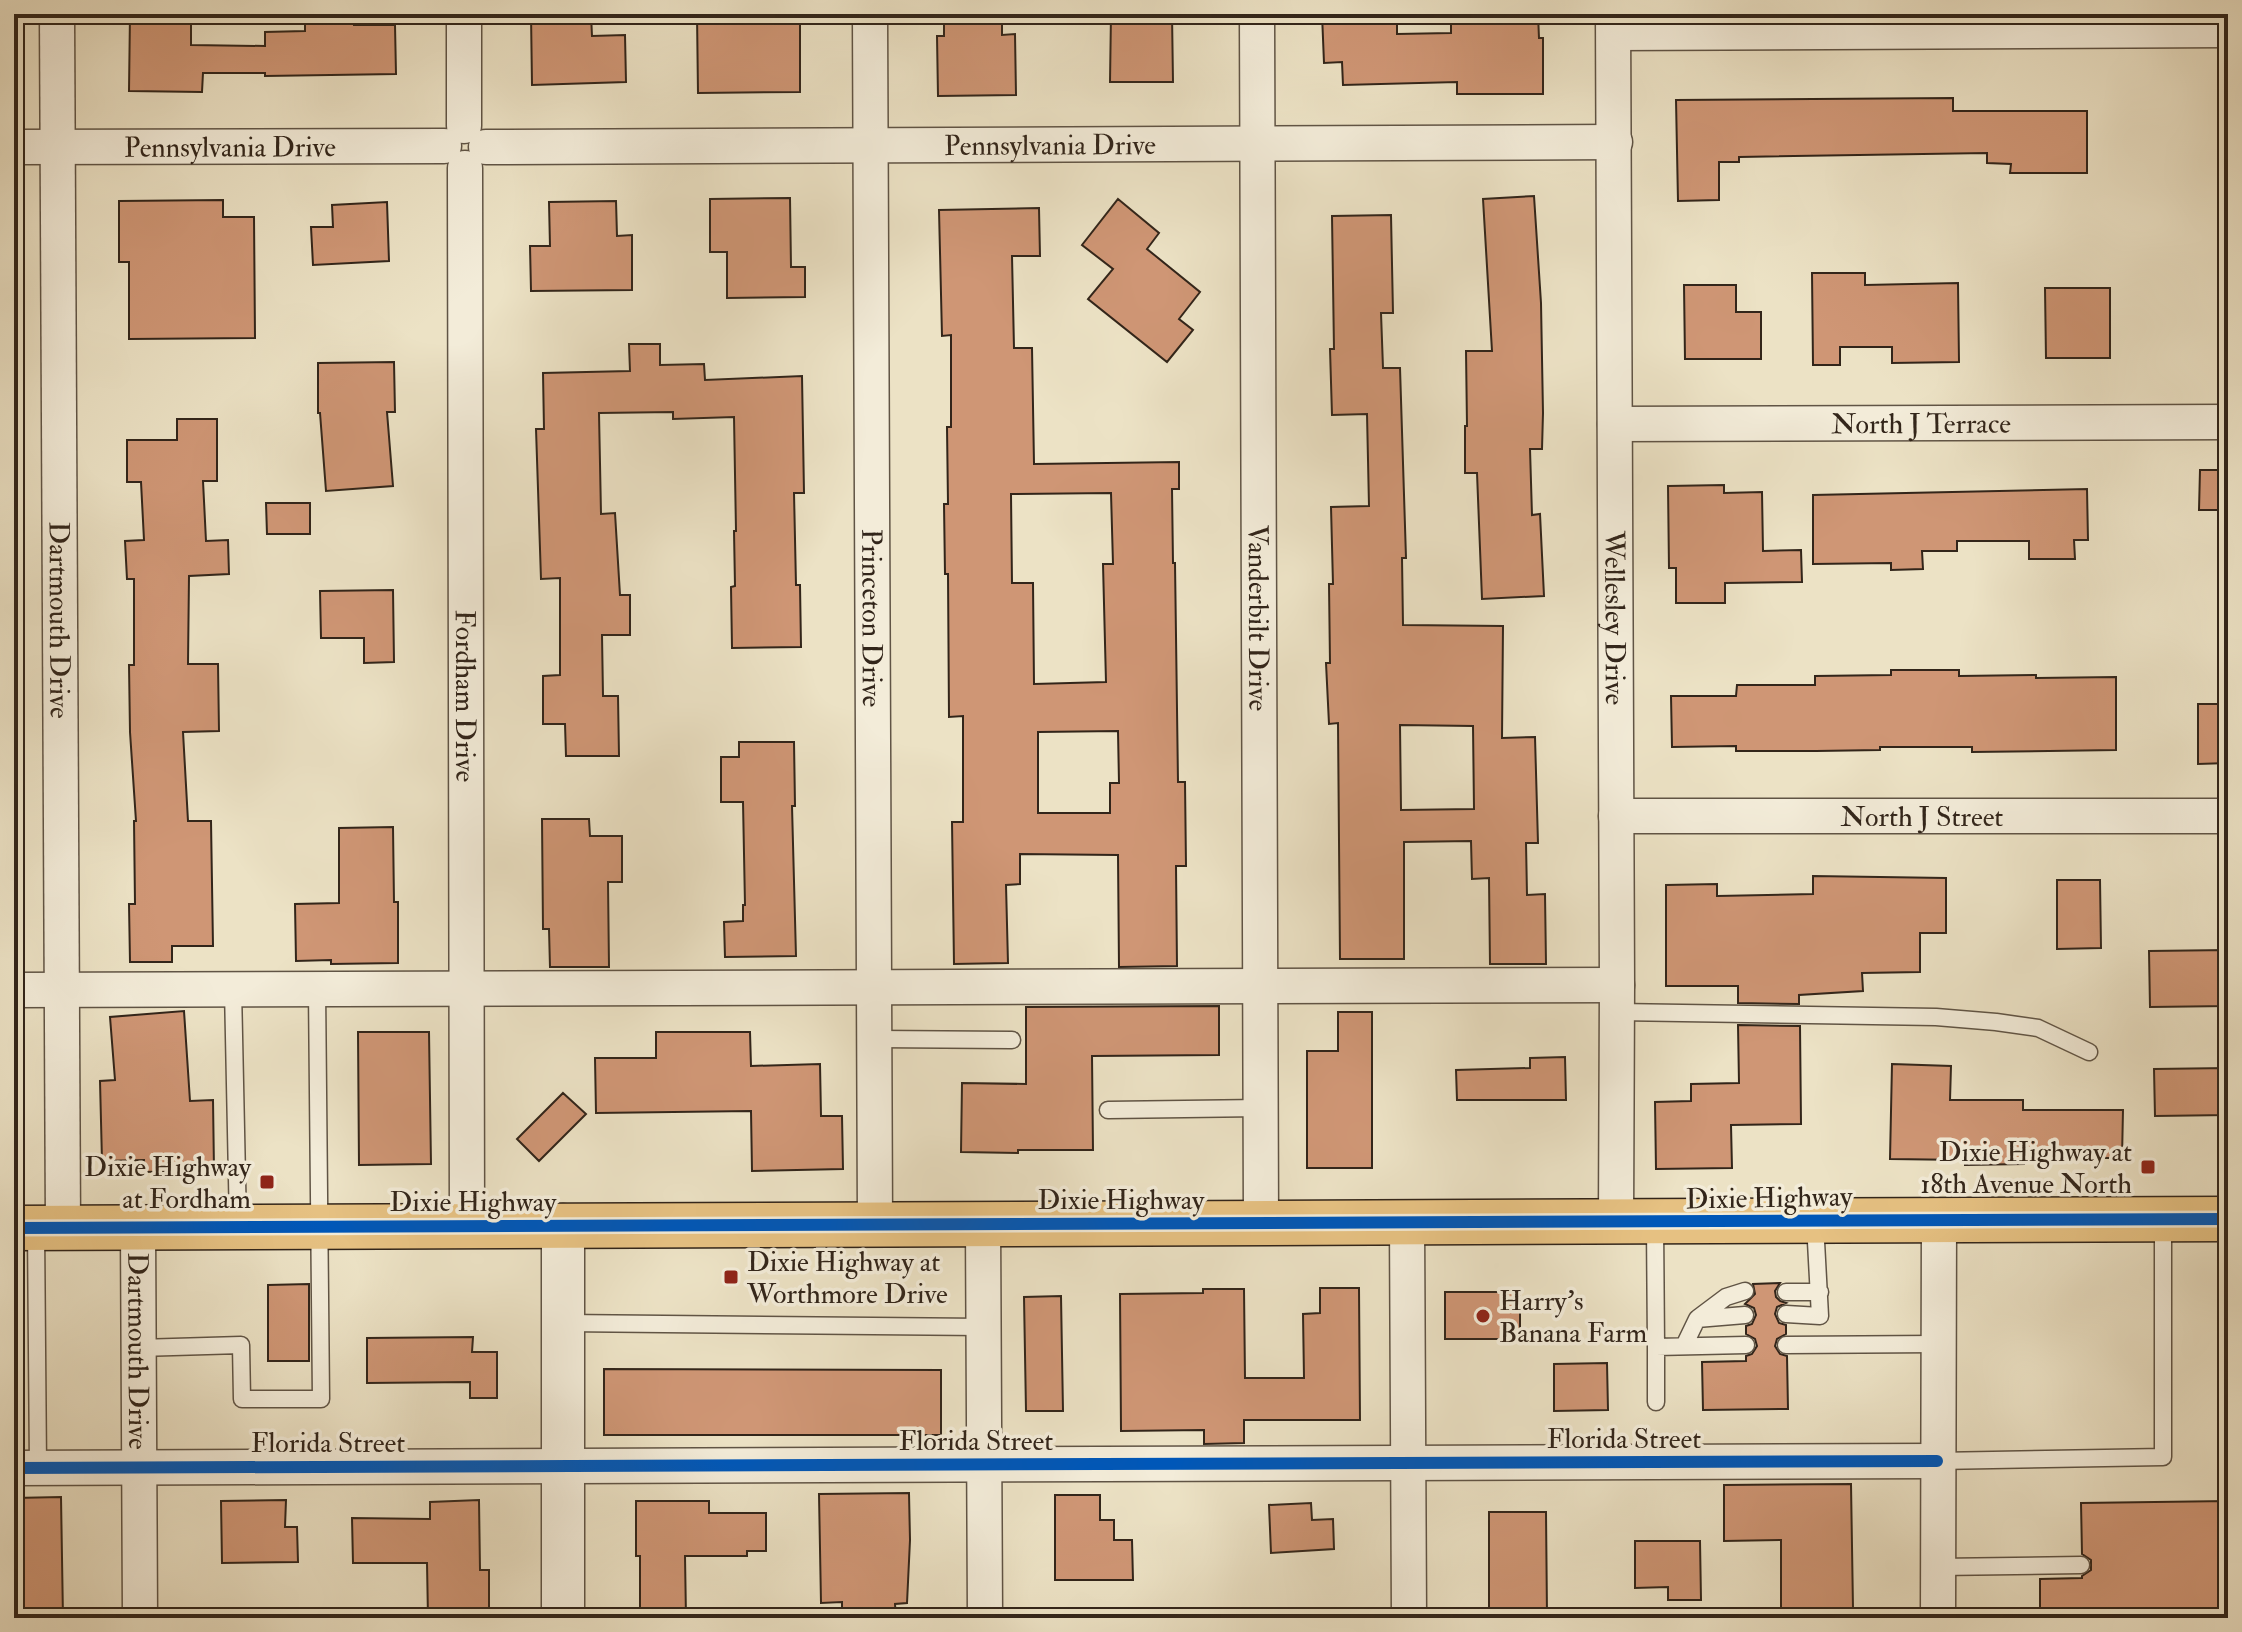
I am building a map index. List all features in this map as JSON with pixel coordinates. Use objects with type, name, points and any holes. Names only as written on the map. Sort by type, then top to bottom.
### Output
[{"type":"main road","name":"Dixie Highway","points":[[37,1228],[2228,1219]]},
{"type":"street","name":"Dartmouth Drive","points":[[37,1228],[62,990],[57,14]]},
{"type":"street","name":"Fordham Drive","points":[[464,14],[467,1225]]},
{"type":"street","name":"Princeton Drive","points":[[870,14],[875,1224]]},
{"type":"street","name":"Vanderbilt Drive","points":[[1257,14],[1261,1223]]},
{"type":"street","points":[[1613,23],[2228,30]]},
{"type":"street","name":"Wellesley Drive","points":[[1613,23],[1617,998],[1635,1222]]},
{"type":"street","name":"Pennsylvania Drive","points":[[14,147],[1615,142]]},
{"type":"street","name":"North J Terrace","points":[[1615,424],[2228,422]]},
{"type":"street","name":"North J Street","points":[[1616,816],[2228,816]]},
{"type":"street","points":[[14,990],[1261,985],[1617,998]]},
{"type":"street","points":[[1938,1618],[1939,1219]]},
{"type":"street","points":[[1407,1222],[1409,1618]]},
{"type":"street","points":[[983,1223],[985,1618]]},
{"type":"street","points":[[563,1225],[563,1618]]},
{"type":"street","name":"Dartmouth Drive","points":[[138,1227],[140,1618]]},
{"type":"street","name":"Florida Street","points":[[26,1468],[1937,1461]]},
{"type":"lane","points":[[233,989],[238,1226]]},
{"type":"lane","points":[[139,1348],[241,1345],[242,1399],[321,1399],[317,989]]},
{"type":"lane","points":[[1617,998],[1996,1022],[2038,1028],[2089,1052]]},
{"type":"lane","points":[[876,1039],[1012,1040]]},
{"type":"lane","points":[[1108,1110],[1261,1108]]},
{"type":"lane","points":[[1937,1461],[2163,1457],[2163,1219]]},
{"type":"lane","points":[[1815,1220],[1821,1345]]},
{"type":"lane","points":[[1635,1222],[1656,1347],[1656,1402]]},
{"type":"lane","points":[[26,1468],[37,1228]]},
{"type":"lane","points":[[1684,1346],[1697,1319],[1726,1297],[1745,1291]]},
{"type":"lane","points":[[1786,1292],[1820,1292]]},
{"type":"lane","points":[[1786,1314],[1820,1316]]},
{"type":"lane","points":[[1697,1319],[1745,1315]]},
{"type":"lane","points":[[563,1323],[984,1327]]},
{"type":"lane","points":[[1786,1345],[1937,1344]]},
{"type":"lane","points":[[1656,1347],[1746,1345]]},
{"type":"lane","points":[[1938,1567],[2081,1565]]},
{"type":"building","points":[[130,14],[191,14],[191,45],[265,46],[265,32],[305,31],[305,14],[354,14],[354,25],[395,25],[396,74],[265,76],[265,73],[203,73],[202,92],[129,91]]},
{"type":"building","points":[[531,14],[591,14],[592,36],[625,35],[626,82],[532,85]]},
{"type":"building","points":[[697,14],[746,14],[746,22],[800,22],[800,92],[698,93]]},
{"type":"building","points":[[944,14],[1002,14],[1002,35],[1015,34],[1016,95],[938,96],[937,36],[944,36]]},
{"type":"building","points":[[1111,14],[1172,14],[1173,82],[1110,82]]},
{"type":"building","points":[[1322,14],[1397,14],[1397,34],[1451,33],[1451,14],[1538,14],[1539,38],[1543,38],[1543,94],[1457,94],[1457,82],[1343,85],[1342,62],[1324,63]]},
{"type":"building","points":[[1953,98],[1953,111],[2087,111],[2087,173],[2010,173],[2011,164],[1987,163],[1987,153],[1739,157],[1739,162],[1719,162],[1719,200],[1678,201],[1676,100]]},
{"type":"building","points":[[1534,196],[1541,303],[1543,413],[1542,449],[1530,449],[1532,515],[1540,514],[1544,596],[1482,599],[1477,473],[1465,473],[1465,426],[1466,351],[1492,351],[1483,199]]},
{"type":"building","points":[[790,198],[791,267],[805,267],[805,297],[727,298],[727,252],[710,252],[710,199]]},
{"type":"building","points":[[1118,199],[1159,233],[1147,249],[1200,292],[1179,319],[1193,330],[1167,362],[1088,299],[1113,269],[1082,245]]},
{"type":"building","points":[[223,200],[223,217],[254,217],[255,338],[129,339],[129,262],[119,262],[119,201]]},
{"type":"building","points":[[616,201],[617,236],[632,235],[632,290],[531,291],[530,246],[550,246],[549,202]]},
{"type":"building","points":[[387,202],[389,261],[313,265],[311,227],[333,227],[332,205]]},
{"type":"building","points":[[1039,208],[1040,256],[1012,256],[1014,348],[1032,348],[1034,464],[1179,462],[1179,489],[1172,489],[1173,563],[1178,782],[1185,782],[1186,866],[1176,866],[1177,966],[1119,967],[1118,855],[1020,854],[1020,884],[1006,885],[1008,963],[954,964],[952,822],[963,822],[963,716],[949,717],[944,504],[948,504],[951,335],[942,336],[939,210]],"holes":[[[1111,493],[1113,564],[1103,564],[1106,682],[1034,684],[1033,583],[1012,583],[1011,494]],[[1118,731],[1119,783],[1110,783],[1110,813],[1038,813],[1038,732]]]},
{"type":"building","points":[[1391,215],[1393,313],[1381,313],[1383,368],[1400,368],[1406,558],[1402,558],[1403,625],[1503,626],[1502,738],[1535,737],[1538,843],[1526,843],[1527,895],[1545,894],[1546,964],[1490,964],[1489,878],[1472,879],[1471,841],[1404,842],[1404,959],[1340,959],[1338,723],[1329,724],[1326,663],[1330,663],[1329,584],[1333,584],[1331,507],[1369,506],[1367,414],[1332,415],[1332,216]],"holes":[[[1400,725],[1473,726],[1474,809],[1401,810]]]},
{"type":"building","points":[[1812,273],[1865,273],[1865,285],[1958,283],[1959,362],[1892,363],[1892,347],[1840,347],[1840,365],[1813,365]]},
{"type":"building","points":[[1684,285],[1736,285],[1736,312],[1761,312],[1761,359],[1685,359]]},
{"type":"building","points":[[2045,288],[2110,288],[2110,358],[2046,358]]},
{"type":"building","points":[[629,344],[660,344],[660,365],[704,364],[705,380],[802,376],[804,493],[794,493],[801,647],[732,648],[731,587],[735,586],[736,531],[734,417],[673,419],[673,412],[599,413],[601,514],[615,513],[620,595],[630,595],[630,635],[602,635],[603,696],[618,696],[619,756],[566,756],[565,724],[543,724],[543,676],[560,675],[560,578],[541,579],[536,429],[544,429],[543,373],[630,371]]},
{"type":"building","points":[[394,362],[395,412],[387,412],[393,486],[326,491],[318,413],[318,363]]},
{"type":"building","points":[[177,419],[217,419],[217,481],[203,481],[206,541],[228,540],[229,574],[189,576],[188,664],[218,664],[219,731],[183,732],[188,821],[211,821],[213,946],[172,946],[172,962],[130,962],[129,904],[135,904],[136,821],[129,665],[134,665],[134,579],[127,579],[125,541],[144,540],[141,482],[127,482],[127,440],[177,440]]},
{"type":"building","points":[[2200,470],[2228,470],[2228,510],[2199,510]]},
{"type":"building","points":[[1724,485],[1724,493],[1762,492],[1763,551],[1801,550],[1802,582],[1725,583],[1725,603],[1676,603],[1676,568],[1669,568],[1668,486]]},
{"type":"building","points":[[2087,489],[2088,540],[2074,540],[2075,559],[2029,559],[2029,541],[1957,541],[1957,551],[1922,551],[1923,569],[1891,570],[1891,563],[1813,564],[1813,495]]},
{"type":"building","points":[[266,503],[310,503],[310,534],[267,534]]},
{"type":"building","points":[[393,590],[394,662],[364,663],[364,638],[321,638],[320,591]]},
{"type":"building","points":[[1891,670],[1959,670],[1959,676],[2116,677],[2116,750],[1972,752],[1972,747],[1880,747],[1880,750],[1736,751],[1736,746],[1672,747],[1671,696],[1736,696],[1737,685],[1815,685],[1815,676],[1891,675]]},
{"type":"building","points":[[2198,704],[2228,704],[2228,763],[2198,764]]},
{"type":"building","points":[[739,742],[794,742],[795,806],[792,806],[796,956],[725,957],[724,922],[743,921],[745,905],[743,802],[721,802],[721,757],[739,757]]},
{"type":"building","points":[[542,819],[589,819],[590,836],[622,836],[622,882],[608,882],[609,967],[550,967],[549,929],[543,929]]},
{"type":"building","points":[[393,827],[398,963],[296,961],[295,904],[339,903],[339,828]]},
{"type":"building","points":[[1813,876],[1946,878],[1946,933],[1920,933],[1920,972],[1862,973],[1863,991],[1799,995],[1799,1004],[1738,1003],[1738,986],[1666,986],[1666,885],[1717,884],[1717,896],[1813,894]]},
{"type":"building","points":[[2057,880],[2100,880],[2101,948],[2057,949]]},
{"type":"building","points":[[2228,950],[2228,1006],[2150,1007],[2149,951]]},
{"type":"building","points":[[1219,1006],[1219,1055],[1092,1056],[1093,1150],[961,1152],[962,1083],[1026,1084],[1026,1007]]},
{"type":"building","points":[[184,1011],[190,1101],[213,1100],[214,1170],[144,1172],[144,1160],[102,1161],[100,1081],[115,1080],[110,1017]]},
{"type":"building","points":[[1338,1012],[1372,1012],[1372,1168],[1307,1168],[1307,1051],[1338,1051]]},
{"type":"building","points":[[1738,1025],[1800,1026],[1801,1124],[1731,1125],[1732,1168],[1656,1169],[1655,1102],[1691,1101],[1691,1084],[1739,1083]]},
{"type":"building","points":[[358,1032],[429,1032],[431,1164],[359,1165]]},
{"type":"building","points":[[656,1032],[750,1032],[751,1066],[820,1064],[821,1116],[842,1116],[843,1169],[752,1171],[751,1111],[596,1113],[595,1058],[656,1058]]},
{"type":"building","points":[[1565,1057],[1566,1100],[1457,1100],[1456,1070],[1530,1068],[1530,1058]]},
{"type":"building","points":[[1892,1064],[1951,1066],[1950,1100],[2023,1100],[2023,1110],[2123,1110],[2122,1158],[2024,1158],[2024,1164],[1965,1165],[1965,1160],[1890,1159]]},
{"type":"building","points":[[2228,1068],[2228,1115],[2155,1116],[2154,1069]]},
{"type":"building","points":[[563,1093],[586,1114],[539,1161],[517,1139]]},
{"type":"building","points":[[1780,1283],[1775,1291],[1776,1297],[1786,1303],[1777,1307],[1775,1314],[1779,1323],[1786,1325],[1786,1334],[1777,1339],[1775,1346],[1780,1354],[1787,1356],[1788,1409],[1703,1410],[1702,1362],[1746,1361],[1746,1356],[1752,1354],[1757,1346],[1755,1339],[1746,1334],[1746,1326],[1752,1324],[1756,1315],[1754,1308],[1745,1304],[1755,1294],[1753,1284]]},
{"type":"building","points":[[309,1284],[309,1361],[268,1361],[268,1285]]},
{"type":"building","points":[[1320,1288],[1359,1288],[1360,1420],[1244,1420],[1244,1443],[1204,1444],[1204,1430],[1121,1431],[1120,1294],[1244,1289],[1245,1378],[1304,1378],[1303,1314],[1320,1313]]},
{"type":"building","name":"Harry's Banana Farm","points":[[1445,1292],[1520,1292],[1520,1339],[1445,1339]]},
{"type":"building","points":[[1061,1296],[1063,1411],[1026,1411],[1024,1297]]},
{"type":"building","points":[[473,1337],[472,1352],[497,1352],[497,1398],[470,1398],[470,1382],[367,1383],[367,1338]]},
{"type":"building","points":[[1607,1363],[1608,1410],[1554,1411],[1554,1364]]},
{"type":"building","points":[[604,1369],[941,1370],[941,1435],[604,1435]]},
{"type":"building","points":[[1851,1484],[1853,1608],[1781,1608],[1781,1540],[1724,1541],[1724,1485]]},
{"type":"building","points":[[909,1493],[907,1603],[895,1604],[896,1618],[842,1618],[842,1602],[821,1603],[819,1494]]},
{"type":"building","points":[[1055,1495],[1100,1495],[1100,1520],[1114,1520],[1114,1540],[1132,1540],[1133,1580],[1055,1580]]},
{"type":"building","points":[[61,1497],[63,1618],[14,1618],[14,1498]]},
{"type":"building","points":[[286,1500],[285,1527],[297,1527],[298,1562],[222,1563],[221,1501]]},
{"type":"building","points":[[479,1500],[480,1570],[489,1570],[489,1618],[428,1618],[427,1563],[353,1563],[352,1518],[430,1519],[430,1502]]},
{"type":"building","points":[[636,1501],[709,1501],[709,1513],[766,1513],[766,1551],[747,1551],[747,1556],[685,1556],[686,1618],[640,1618]]},
{"type":"building","points":[[2228,1501],[2228,1616],[2040,1618],[2040,1579],[2082,1578],[2091,1570],[2091,1560],[2082,1554],[2081,1503]]},
{"type":"building","points":[[1311,1503],[1312,1520],[1333,1519],[1334,1549],[1271,1553],[1269,1505]]},
{"type":"building","points":[[1489,1512],[1546,1512],[1547,1615],[1489,1615]]},
{"type":"building","points":[[1635,1541],[1700,1541],[1701,1600],[1668,1600],[1668,1587],[1635,1588]]},
{"type":"cycle path","points":[[14,1228],[2228,1219]]},
{"type":"cycle path","points":[[14,1468],[1937,1461]]},
{"type":"place","name":"Dixie Highway at 18th Avenue North","points":[[2148,1167]]},
{"type":"place","name":"Dixie Highway at Fordham","points":[[267,1182]]},
{"type":"place","name":"Dixie Highway at Worthmore Drive","points":[[731,1277]]},
{"type":"place","name":"Harry's Banana Farm","points":[[1483,1316]]}]
